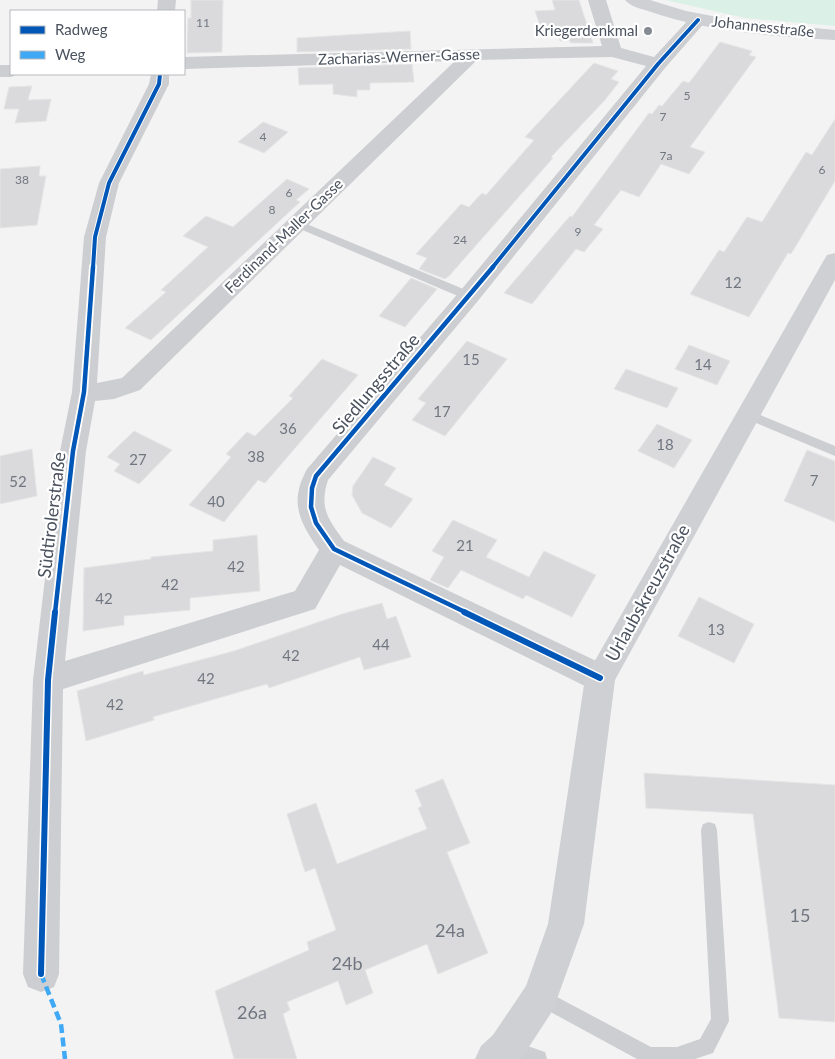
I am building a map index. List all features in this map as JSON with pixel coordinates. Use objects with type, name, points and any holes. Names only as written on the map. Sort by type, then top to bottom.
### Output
[{"type":"street","points":[[597,0],[613,51]]},
{"type":"street","name":"Johannesstraße","points":[[634,0],[664,12],[698,20],[747,28],[835,35]]},
{"type":"street","name":"Siedlungsstraße","points":[[600,678],[334,548],[311,514],[309,493],[316,476],[469,296],[658,64],[698,20]]},
{"type":"street","name":"Zacharias-Werner-Gasse","points":[[185,63],[613,51],[658,64]]},
{"type":"street","name":"Ferdinand-Maller-Gasse","points":[[84,392],[100,393],[118,390],[131,384],[472,56]]},
{"type":"street","name":"Südtirolerstraße","points":[[41,974],[48,680],[73,451],[84,392],[96,237],[109,183],[159,84],[160,75]]},
{"type":"street","name":"Urlaubskreuzstraße","points":[[500,1053],[540,998],[566,924],[600,678],[835,260]]},
{"type":"street","points":[[48,680],[305,600],[334,548]]},
{"type":"lane","points":[[297,224],[469,296]]},
{"type":"lane","points":[[748,415],[835,451]]},
{"type":"lane","points":[[540,998],[650,1056],[677,1056],[706,1046],[720,1021],[709,830]]},
{"type":"lane","points":[[500,1053],[538,1059]]},
{"type":"green space","points":[[665,0],[835,0],[835,26],[745,18]]},
{"type":"building","points":[[191,0],[223,0],[222,52],[187,53],[188,18],[191,18]]},
{"type":"building","points":[[552,0],[579,0],[593,43],[571,43],[570,41],[560,41],[558,34],[543,35],[535,11],[555,10]]},
{"type":"building","points":[[410,31],[411,49],[297,52],[297,38]]},
{"type":"building","points":[[720,42],[752,51],[749,55],[756,57],[690,147],[705,152],[689,174],[661,164],[639,197],[621,190],[594,225],[603,229],[584,252],[576,249],[532,304],[504,293],[570,216],[572,217],[649,113],[652,114],[659,105],[662,106],[683,81],[689,83]]},
{"type":"building","points":[[594,63],[618,71],[611,79],[619,82],[605,100],[551,157],[553,158],[449,276],[445,279],[419,269],[427,258],[416,254],[461,204],[469,207],[482,193],[486,195],[534,140],[525,137]]},
{"type":"building","points":[[412,64],[414,82],[370,83],[370,90],[357,90],[357,97],[333,94],[333,84],[299,85],[298,68]]},
{"type":"building","points":[[32,86],[28,100],[51,99],[46,121],[15,123],[19,109],[4,109],[9,87]]},
{"type":"building","points":[[835,119],[835,181],[791,254],[788,253],[749,317],[690,294],[719,250],[724,252],[747,217],[762,222],[806,152],[812,155]]},
{"type":"building","points":[[263,122],[288,132],[264,153],[238,142]]},
{"type":"building","points":[[40,166],[39,176],[46,176],[37,225],[0,228],[0,169]]},
{"type":"building","points":[[287,179],[309,189],[296,200],[300,202],[151,340],[125,328],[166,292],[161,290],[208,247],[183,236],[206,216],[233,227]]},
{"type":"building","points":[[411,278],[437,289],[405,327],[379,316]]},
{"type":"building","points":[[467,341],[507,359],[445,436],[412,420],[426,403],[418,399]]},
{"type":"building","points":[[689,345],[730,361],[717,385],[675,369]]},
{"type":"building","points":[[322,359],[358,375],[265,483],[258,480],[224,522],[189,505],[231,457],[226,454],[247,432],[255,436],[293,398],[289,396]]},
{"type":"building","points":[[626,369],[678,388],[667,408],[614,389]]},
{"type":"building","points":[[657,424],[692,440],[674,468],[638,451]]},
{"type":"building","points":[[134,431],[172,450],[139,484],[114,471],[120,464],[107,457]]},
{"type":"building","points":[[32,449],[37,496],[0,504],[0,456]]},
{"type":"building","points":[[807,450],[835,461],[835,522],[784,501]]},
{"type":"building","points":[[373,457],[396,468],[384,485],[413,499],[391,528],[362,513],[352,495],[353,486]]},
{"type":"building","points":[[453,520],[497,540],[486,557],[529,577],[544,551],[596,575],[572,617],[526,595],[523,599],[461,570],[448,588],[430,580],[444,557],[432,551]]},
{"type":"building","points":[[257,535],[260,591],[190,598],[190,610],[124,616],[124,625],[83,631],[84,568],[151,559],[151,557],[213,551],[213,540]]},
{"type":"building","points":[[699,597],[754,624],[734,663],[678,636]]},
{"type":"building","points":[[382,603],[387,619],[396,616],[411,657],[364,670],[360,657],[269,688],[267,684],[153,717],[154,720],[86,741],[77,691],[143,671],[144,675],[234,651],[342,614]]},
{"type":"building","points":[[644,773],[835,785],[835,1022],[779,1018],[753,814],[646,808]]},
{"type":"building","points":[[443,779],[470,843],[447,852],[488,953],[438,974],[427,944],[365,970],[373,993],[346,1005],[338,981],[287,1002],[290,1010],[283,1014],[297,1059],[234,1059],[215,991],[309,950],[307,942],[336,930],[315,868],[305,872],[287,814],[316,803],[337,864],[427,829],[418,808],[422,806],[415,790]]},
{"type":"marked path","points":[[41,974],[61,1024],[65,1059]]},
{"type":"cycle path","points":[[600,678],[334,549],[316,523],[310,498],[316,476],[469,296],[658,64],[698,20]]},
{"type":"cycle path","points":[[41,974],[48,680],[73,451],[84,392],[95,237],[109,183],[159,84],[160,75]]},
{"type":"place","name":"Kriegerdenkmal","points":[[648,31]]}]
